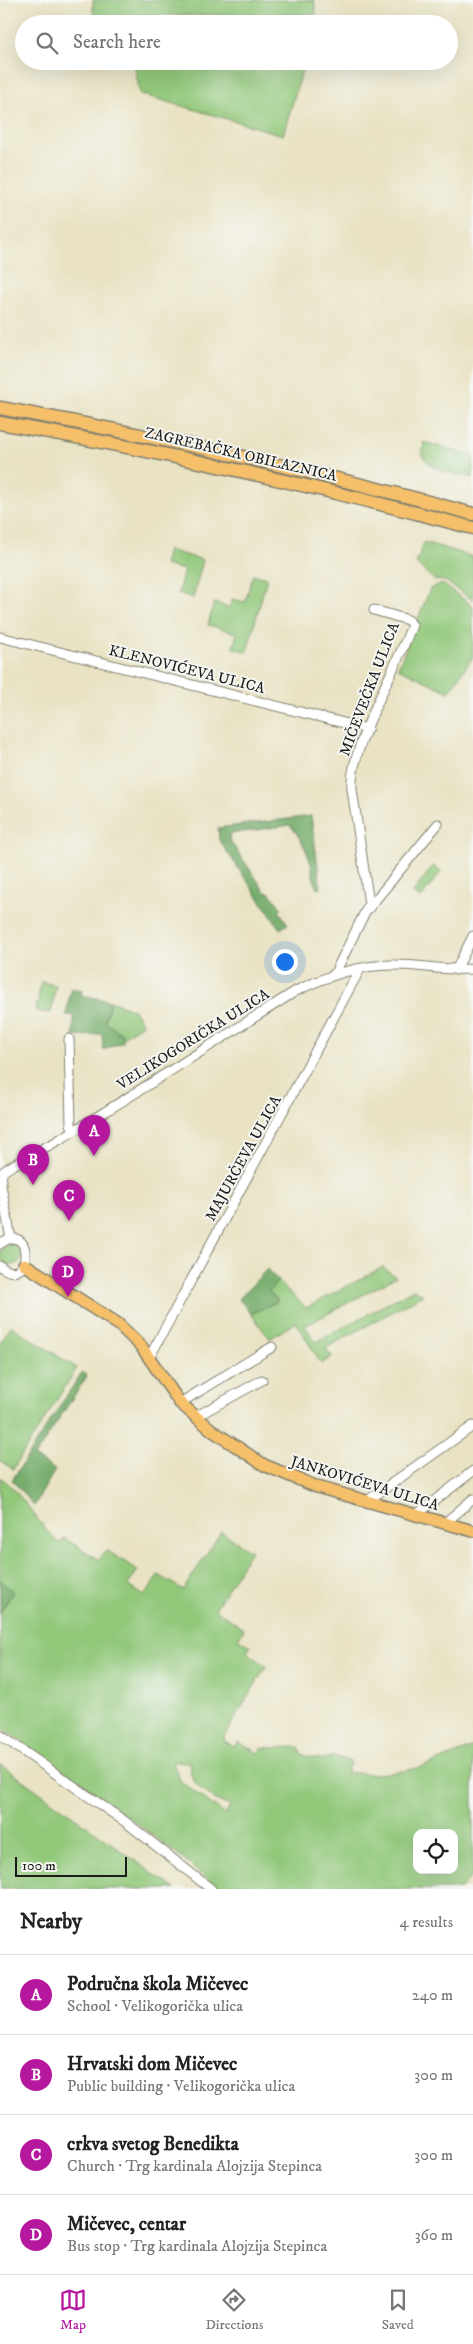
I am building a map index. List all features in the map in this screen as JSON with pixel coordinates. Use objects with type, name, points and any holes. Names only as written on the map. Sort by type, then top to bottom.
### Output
[{"type":"highway","name":"ZAGREBAČKA OBILAZNICA","points":[[0,408],[222,451],[392,492],[473,514]]},
{"type":"highway","name":"ZAGREBAČKA OBILAZNICA","points":[[0,423],[221,465],[473,528]]},
{"type":"main road","name":"JANKOVIĆEVA ULICA","points":[[24,1264],[118,1324],[132,1335],[180,1403],[195,1417],[264,1465],[317,1486],[473,1531]]},
{"type":"street","name":"MIČEVEČKA ULICA","points":[[368,909],[368,894],[351,781],[368,729],[412,625],[408,620],[374,610]]},
{"type":"street","name":"KLENOVIĆEVA ULICA","points":[[0,636],[368,729]]},
{"type":"street","points":[[334,975],[368,909],[438,824]]},
{"type":"street","points":[[456,970],[473,936]]},
{"type":"street","name":"VELIKOGORIČKA ULICA","points":[[1,1173],[74,1131],[296,991],[334,975],[393,964],[456,970],[473,969]]},
{"type":"street","name":"MAJURČEVA ULICA","points":[[149,1358],[360,969]]},
{"type":"street","points":[[69,1039],[71,1124],[74,1131]]},
{"type":"street","points":[[1,1173],[1,1185],[11,1239]]},
{"type":"street","points":[[0,1244],[11,1239]]},
{"type":"street","points":[[0,1267],[12,1271],[24,1264],[27,1256],[24,1246],[11,1239]]},
{"type":"street","points":[[180,1403],[272,1347]]},
{"type":"street","points":[[195,1417],[262,1380]]},
{"type":"street","points":[[367,1501],[473,1426]]},
{"type":"street","points":[[416,1515],[473,1471]]},
{"type":"street","points":[[445,1523],[473,1499]]},
{"type":"street","points":[[0,1735],[127,1823],[211,1889]]},
{"type":"green space","points":[[93,0],[314,0],[316,14],[95,15]]},
{"type":"green space","points":[[135,70],[302,70],[283,135],[140,94]]},
{"type":"green space","points":[[424,442],[473,456],[473,478],[444,471],[431,465],[422,454]]},
{"type":"green space","points":[[424,542],[473,557],[473,600],[445,581],[434,580],[416,563]]},
{"type":"green space","points":[[168,550],[203,560],[193,598],[178,593],[184,570],[164,565]]},
{"type":"green space","points":[[253,575],[267,578],[247,652],[233,648],[237,633],[208,625],[214,603],[229,608],[232,599],[245,602]]},
{"type":"green space","points":[[440,584],[473,606],[473,657],[449,692],[398,668],[430,589]]},
{"type":"green space","points":[[311,816],[321,888],[317,888],[305,848],[290,825],[230,834],[229,839],[266,893],[269,892],[282,909],[279,911],[288,924],[280,929],[219,840],[218,828]]},
{"type":"green space","points":[[433,866],[441,872],[421,898],[413,893]]},
{"type":"green space","points":[[41,982],[56,985],[51,1013],[36,1011]]},
{"type":"green space","points":[[71,988],[82,991],[81,995],[110,1001],[105,1022],[124,1036],[123,1042],[103,1050],[102,1034],[73,1037],[74,1016],[66,1015]]},
{"type":"green space","points":[[110,1001],[134,1010],[143,1024],[124,1036],[105,1022]]},
{"type":"green space","points":[[11,1243],[21,1250],[22,1254],[15,1264],[11,1265],[1,1258],[0,1254],[7,1244]]},
{"type":"green space","points":[[383,1267],[396,1277],[305,1326],[316,1342],[414,1289],[423,1295],[326,1348],[332,1357],[321,1364],[296,1322],[270,1339],[251,1314],[278,1301],[269,1291],[278,1281],[306,1308]]},
{"type":"green space","points":[[267,1269],[278,1281],[269,1291],[278,1301],[251,1314],[239,1299]]},
{"type":"green space","points":[[11,1326],[77,1368],[13,1469],[0,1461],[0,1343]]},
{"type":"green space","points":[[82,1372],[87,1376],[34,1457],[55,1470],[34,1506],[12,1480]]},
{"type":"green space","points":[[0,1477],[8,1483],[60,1544],[64,1538],[99,1560],[106,1550],[138,1570],[128,1585],[144,1596],[159,1575],[183,1590],[221,1532],[251,1551],[215,1609],[244,1629],[238,1639],[251,1646],[247,1652],[266,1666],[224,1737],[225,1741],[234,1747],[238,1742],[258,1753],[261,1748],[299,1747],[301,1754],[310,1757],[318,1759],[334,1756],[351,1762],[346,1772],[364,1773],[397,1772],[411,1769],[441,1760],[473,1747],[473,1874],[461,1889],[219,1889],[112,1805],[0,1727],[0,1613],[13,1592],[0,1580]],"holes":[[[172,1761],[191,1762],[190,1770],[196,1784],[208,1795],[230,1806],[226,1815],[181,1782]]]},
{"type":"green space","points":[[0,1580],[13,1592],[0,1613]]},
{"type":"green space","points":[[0,1764],[175,1889],[0,1889]]},
{"type":"place","name":"Područna škola Mičevec","points":[[94,1156]]},
{"type":"place","name":"Hrvatski dom Mičevec","points":[[33,1185]]},
{"type":"place","name":"crkva svetog Benedikta","points":[[69,1221]]},
{"type":"place","name":"Mičevec, centar","points":[[68,1297]]}]
